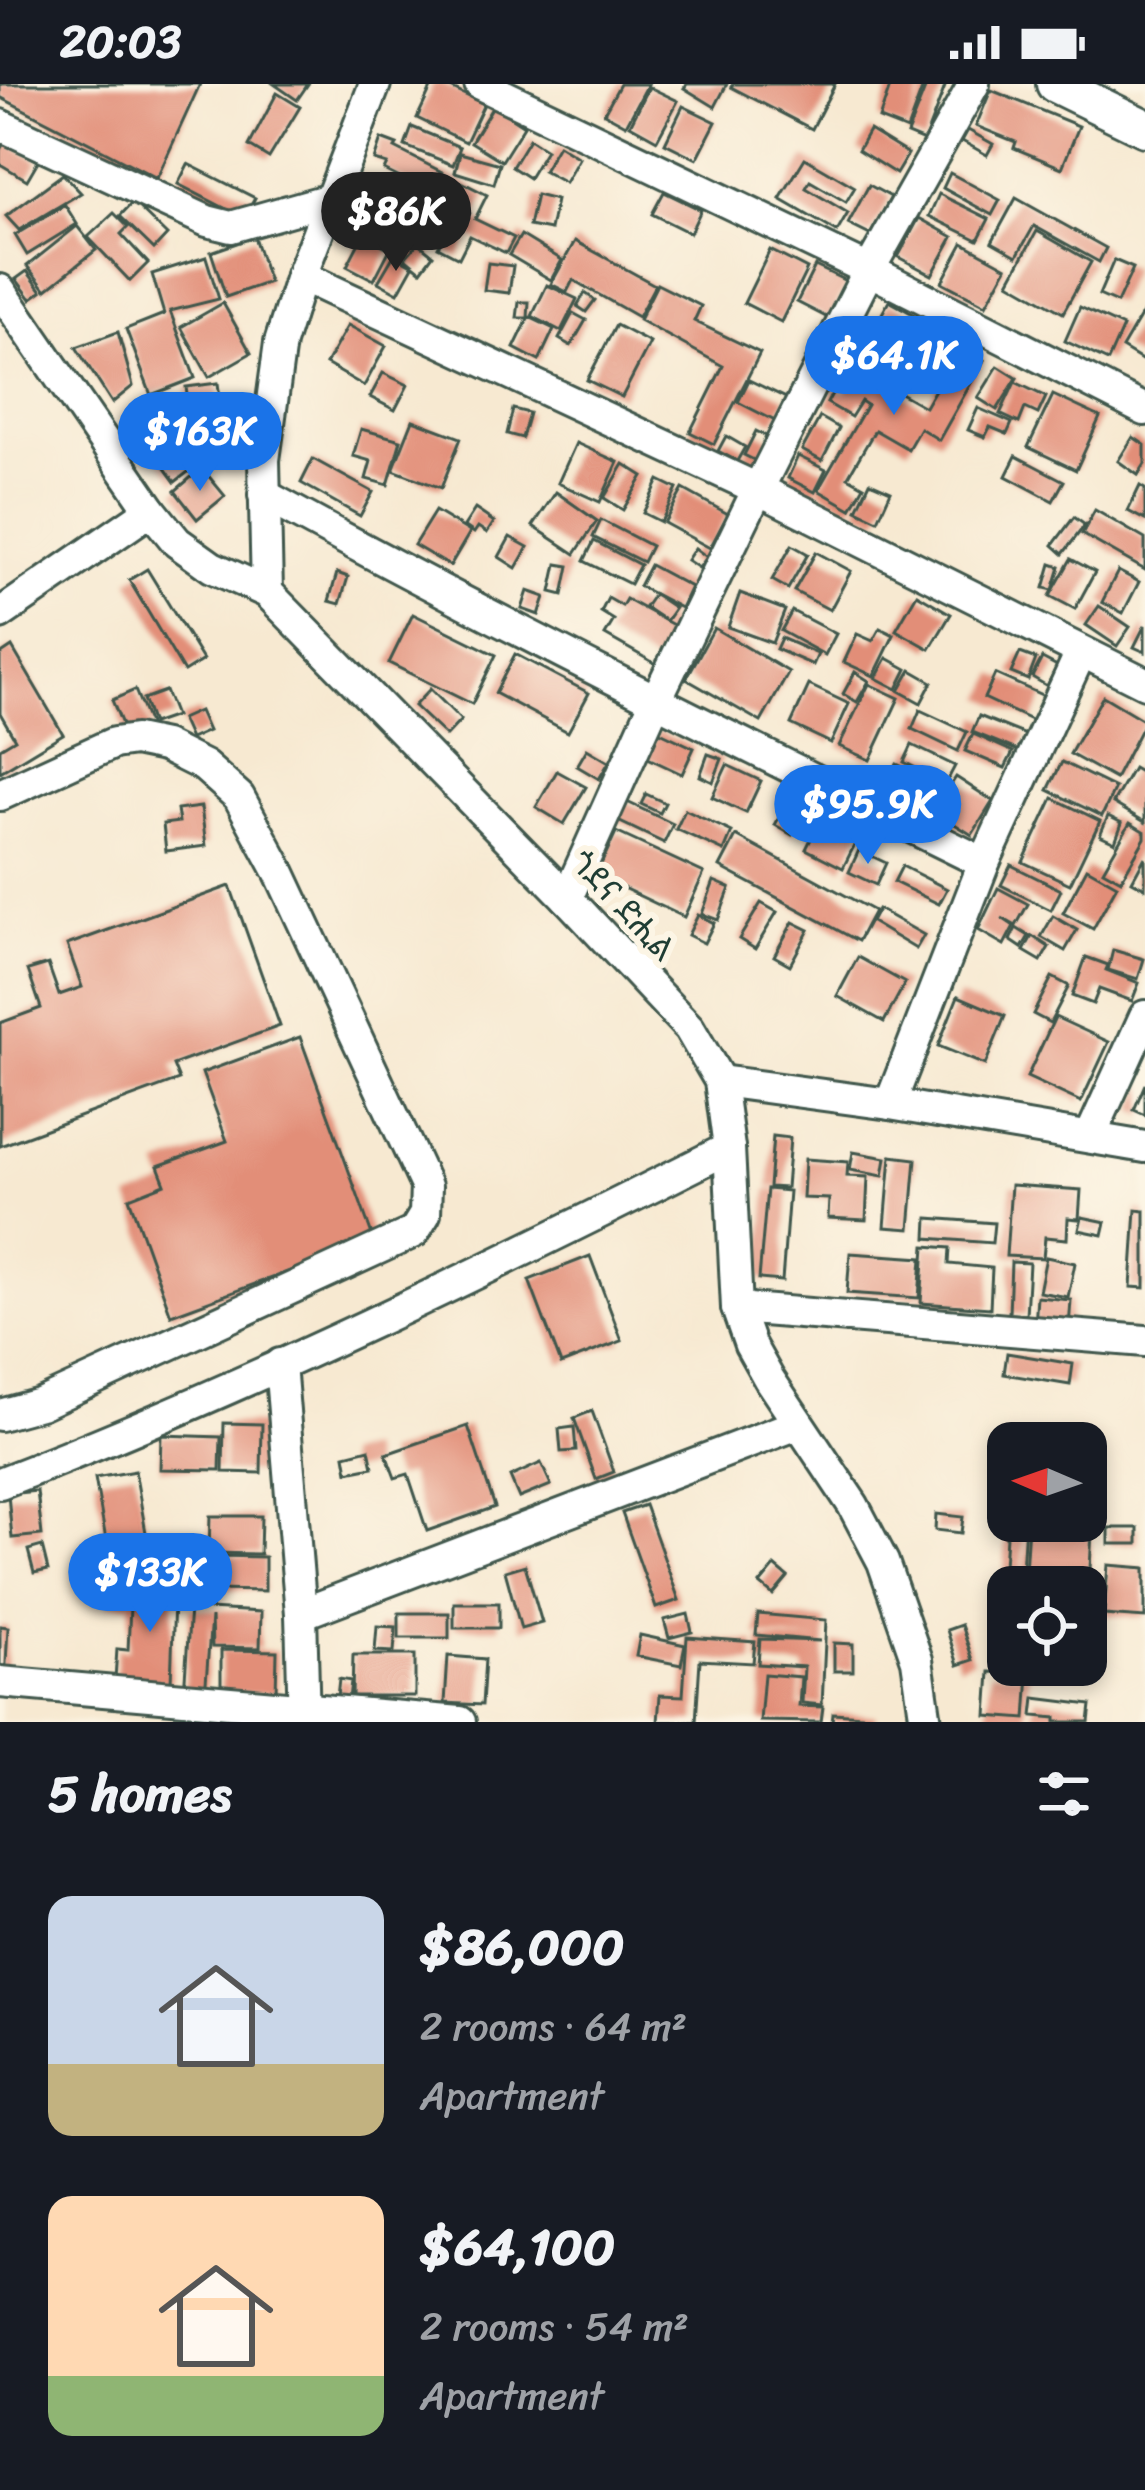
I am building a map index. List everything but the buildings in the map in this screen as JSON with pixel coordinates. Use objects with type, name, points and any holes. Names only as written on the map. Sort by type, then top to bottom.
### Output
[{"type":"main road","points":[[1055,84],[1145,128]]},
{"type":"street","points":[[267,592],[264,460],[280,343],[374,84]]},
{"type":"street","points":[[480,84],[869,270],[1145,410]]},
{"type":"street","points":[[566,898],[758,489],[869,270],[974,84]]},
{"type":"street","points":[[0,124],[207,221],[231,227],[330,199]]},
{"type":"street","points":[[301,276],[758,489],[1145,683]]},
{"type":"street","name":"ጎደና ድሒል","points":[[0,290],[177,542],[212,567],[267,592],[688,1028],[720,1081],[729,1148],[737,1309],[750,1345],[853,1505],[883,1562],[916,1660],[926,1722]]},
{"type":"street","points":[[265,495],[655,702],[984,863]]},
{"type":"street","points":[[0,614],[151,510]]},
{"type":"street","points":[[890,1104],[984,863],[1081,652]]},
{"type":"street","points":[[0,795],[114,743],[135,740],[164,746],[204,766],[238,796],[279,871],[426,1186],[425,1214],[414,1232],[40,1404],[0,1415]]},
{"type":"street","points":[[1090,1137],[1145,1016]]},
{"type":"street","points":[[720,1081],[1145,1147]]},
{"type":"street","points":[[0,1483],[280,1364],[729,1148]]},
{"type":"street","points":[[737,1309],[1145,1341]]},
{"type":"street","points":[[280,1364],[302,1615],[304,1714]]},
{"type":"street","points":[[302,1615],[798,1424]]},
{"type":"street","points":[[0,1682],[304,1714],[460,1722]]}]
